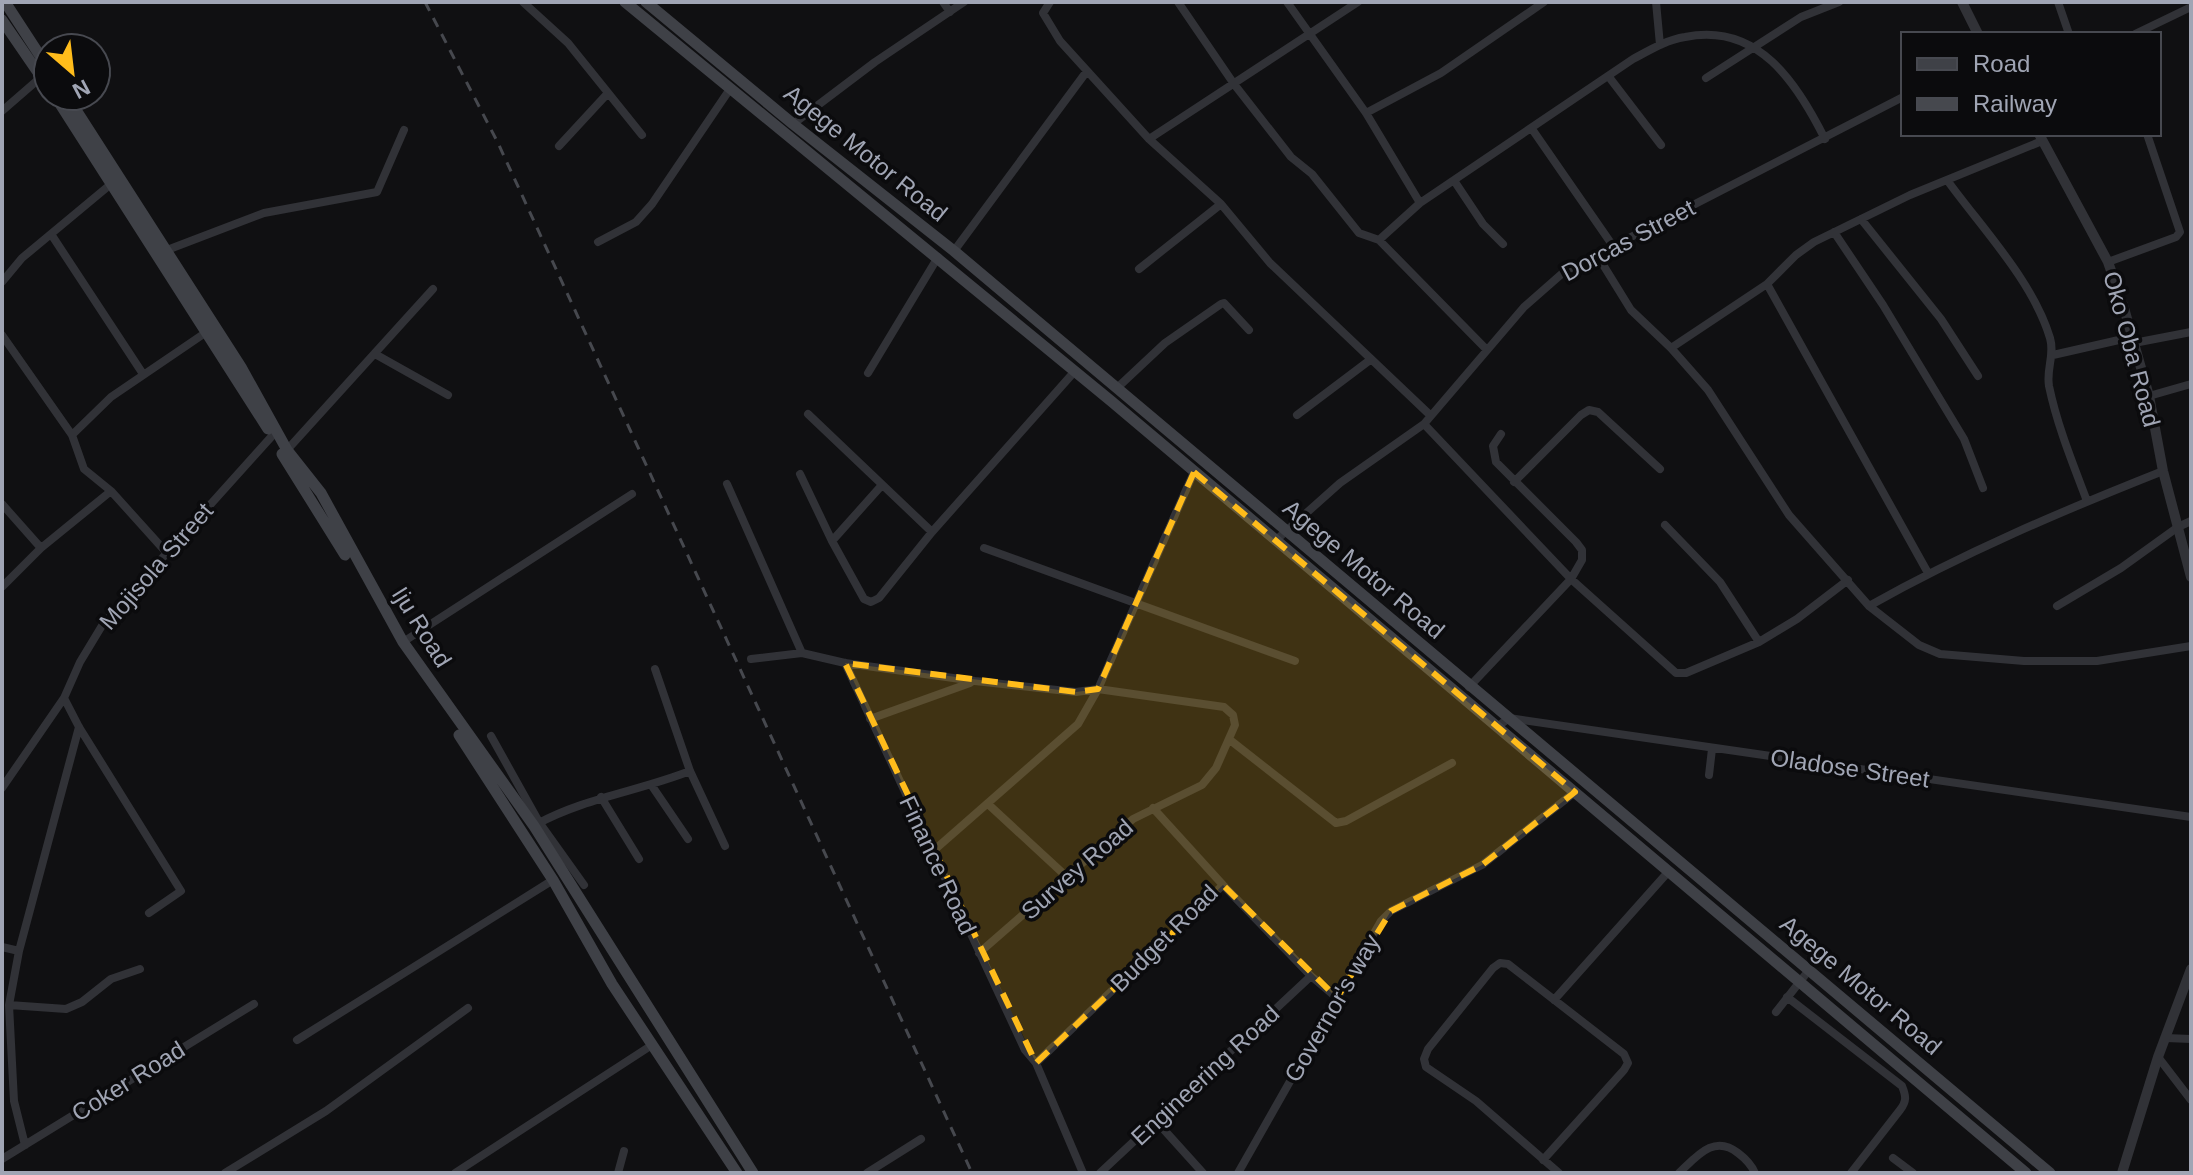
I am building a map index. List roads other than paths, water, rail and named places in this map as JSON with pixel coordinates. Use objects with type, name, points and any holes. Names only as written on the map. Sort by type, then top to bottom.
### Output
[{"type":"main road","points":[[5,2],[32,43]]},
{"type":"main road","name":"Agege Motor Road","points":[[625,2],[1075,371],[2026,1173]]},
{"type":"main road","name":"Agege Motor Road","points":[[646,2],[793,124],[954,251],[2050,1173]]},
{"type":"main road","points":[[2,20],[32,64]]},
{"type":"main road","name":"Iju Road","points":[[65,112],[211,329],[287,450],[321,493],[403,642],[536,824],[753,1173]]},
{"type":"main road","name":"Iju Road","points":[[77,112],[167,250],[272,436],[553,880],[612,984],[737,1173]]},
{"type":"main road","points":[[967,282],[976,271]]},
{"type":"main road","points":[[1033,337],[1043,327]]},
{"type":"street","points":[[523,2],[568,43],[642,135]]},
{"type":"street","points":[[943,2],[950,12]]},
{"type":"street","points":[[793,124],[875,62],[964,2]]},
{"type":"street","points":[[1050,2],[1043,13],[1060,41],[1149,139],[1221,204],[1270,263],[1430,415]]},
{"type":"street","points":[[1178,2],[1234,84],[1291,157],[1312,174],[1347,221],[1359,233],[1379,240],[1487,350]]},
{"type":"street","points":[[1287,2],[1366,113],[1420,203]]},
{"type":"street","points":[[1149,139],[1358,2]]},
{"type":"street","points":[[1366,113],[1441,73],[1544,2]]},
{"type":"street","points":[[1656,2],[1660,45]]},
{"type":"street","points":[[1706,78],[1801,17],[1839,2]]},
{"type":"street","points":[[1962,2],[1977,32]]},
{"type":"street","points":[[2058,2],[2068,32]]},
{"type":"street","points":[[2139,32],[2191,7]]},
{"type":"street","points":[[1379,240],[1420,203],[1633,59],[1682,37],[1702,34],[1754,46],[1792,81],[1825,139]]},
{"type":"street","points":[[954,251],[1087,71]]},
{"type":"street","points":[[1609,77],[1661,145]]},
{"type":"street","points":[[598,242],[636,222],[652,204],[730,89]]},
{"type":"street","points":[[2,111],[32,90]]},
{"type":"street","points":[[559,146],[608,93]]},
{"type":"street","name":"Dorcas Street","points":[[1275,541],[1340,483],[1424,424],[1543,288],[1565,271],[1901,98]]},
{"type":"street","points":[[1532,129],[1613,246]]},
{"type":"street","points":[[167,250],[264,213],[377,192],[404,130]]},
{"type":"street","points":[[2108,262],[2176,237],[2180,232],[2148,136]]},
{"type":"street","points":[[1671,348],[1767,284],[1796,255],[1834,232],[2040,137]]},
{"type":"street","name":"Oko Oba Road","points":[[2040,137],[2108,262],[2149,396],[2163,471],[2191,577]]},
{"type":"street","points":[[1947,180],[2018,275],[2045,324],[2053,355],[2048,368],[2049,384],[2087,501]]},
{"type":"street","points":[[1455,182],[1483,224],[1503,244]]},
{"type":"street","points":[[2,282],[22,258],[111,184]]},
{"type":"street","points":[[1139,269],[1221,204]]},
{"type":"street","points":[[1861,219],[1941,319],[1978,376]]},
{"type":"street","points":[[1834,232],[1883,305],[1964,439],[1983,488]]},
{"type":"street","points":[[51,234],[143,374]]},
{"type":"street","points":[[1597,255],[1631,310],[1671,348],[1708,390],[1789,515],[1869,606],[1919,645],[1961,658],[2097,661],[2191,646]]},
{"type":"street","points":[[868,373],[938,257]]},
{"type":"street","points":[[1767,284],[1928,573]]},
{"type":"street","points":[[287,450],[433,289]]},
{"type":"street","points":[[1117,388],[1165,343],[1221,304],[1224,303],[1249,330]]},
{"type":"street","points":[[72,435],[111,397],[211,329]]},
{"type":"street","points":[[2053,355],[2191,332]]},
{"type":"street","points":[[2,335],[72,435],[84,469],[111,491],[166,552]]},
{"type":"street","points":[[375,354],[448,395]]},
{"type":"street","points":[[1297,415],[1370,360]]},
{"type":"street","points":[[800,474],[864,599],[871,602],[879,598],[932,532],[1075,371]]},
{"type":"street","points":[[2149,396],[2191,384]]},
{"type":"street","points":[[1514,482],[1589,410],[1598,412],[1660,469]]},
{"type":"street","points":[[808,414],[932,532]]},
{"type":"street","points":[[1424,424],[1571,579],[1676,673],[1686,673],[1759,642],[1797,619],[1848,580]]},
{"type":"street","points":[[1469,687],[1571,579],[1582,560],[1582,550],[1496,462],[1493,446],[1501,434]]},
{"type":"street","name":"Mojisola Street","points":[[2,788],[64,698],[80,662],[103,624],[272,436]]},
{"type":"street","points":[[1869,606],[1928,573],[2087,501],[2163,471]]},
{"type":"street","points":[[932,852],[1078,724],[1098,689],[1194,472]]},
{"type":"street","points":[[727,484],[802,653]]},
{"type":"street","points":[[832,541],[882,485]]},
{"type":"street","points":[[2,587],[41,548],[111,491]]},
{"type":"street","points":[[403,642],[632,494]]},
{"type":"street","points":[[2,504],[41,548]]},
{"type":"street","points":[[2057,606],[2191,521]]},
{"type":"street","points":[[1665,525],[1720,582],[1759,642]]},
{"type":"street","points":[[984,548],[1295,661]]},
{"type":"street","points":[[751,659],[802,653],[845,663],[975,681],[1076,692],[1098,689],[1224,707],[1233,715],[1235,725],[1230,740],[1336,823],[1346,821],[1452,763]]},
{"type":"street","name":"Finance Road","points":[[845,663],[1025,1050],[1036,1063],[1083,1173]]},
{"type":"street","points":[[655,669],[690,771],[725,846]]},
{"type":"street","points":[[870,719],[975,681]]},
{"type":"street","points":[[64,698],[181,891],[149,913]]},
{"type":"street","points":[[1497,727],[1509,718]]},
{"type":"street","name":"Oladose Street","points":[[1509,718],[2191,817]]},
{"type":"street","points":[[25,1145],[14,1101],[9,1005],[19,951],[79,727]]},
{"type":"street","points":[[491,736],[536,824],[584,885]]},
{"type":"street","name":"Survey Road","points":[[979,953],[1133,819],[1202,785],[1216,768],[1230,740]]},
{"type":"street","points":[[1709,775],[1712,749]]},
{"type":"street","points":[[536,824],[581,803],[652,786],[690,771]]},
{"type":"street","points":[[652,786],[688,839]]},
{"type":"street","name":"Governor's way","points":[[1238,1173],[1381,921],[1391,911],[1482,865],[1575,792]]},
{"type":"street","points":[[601,797],[639,859]]},
{"type":"street","points":[[988,804],[1067,877]]},
{"type":"street","name":"Budget Road","points":[[1036,1063],[1223,885],[1153,808]]},
{"type":"street","points":[[1554,1000],[1669,871]]},
{"type":"street","points":[[297,1040],[553,880]]},
{"type":"street","points":[[1223,885],[1311,976],[1337,998]]},
{"type":"street","points":[[2,947],[19,951]]},
{"type":"street","points":[[1543,1160],[1628,1063],[1624,1054],[1508,964],[1500,963],[1428,1049],[1424,1059],[1426,1067],[1476,1101],[1543,1160],[1559,1173]]},
{"type":"street","points":[[9,1005],[66,1009],[82,1002],[111,979],[140,969]]},
{"type":"street","points":[[2122,1173],[2158,1057],[2191,969]]},
{"type":"street","points":[[1776,1012],[1809,970]]},
{"type":"street","name":"Engineering Road","points":[[1100,1173],[1311,976]]},
{"type":"street","points":[[1787,997],[1902,1086],[1906,1095],[1900,1110],[1851,1173]]},
{"type":"street","name":"Coker Road","points":[[2,1159],[254,1004]]},
{"type":"street","points":[[225,1173],[326,1111],[468,1008]]},
{"type":"street","points":[[2166,1038],[2191,1039]]},
{"type":"street","points":[[455,1173],[652,1045]]},
{"type":"street","points":[[2158,1057],[2191,1100]]},
{"type":"street","points":[[1157,1122],[1203,1173]]},
{"type":"street","points":[[867,1173],[921,1139]]},
{"type":"street","points":[[1679,1173],[1705,1149],[1722,1145],[1731,1147],[1747,1160],[1755,1173]]},
{"type":"street","points":[[618,1173],[624,1151]]},
{"type":"street","points":[[1893,1158],[1913,1173]]},
{"type":"railway","points":[[425,2],[498,143],[972,1173]]}]
